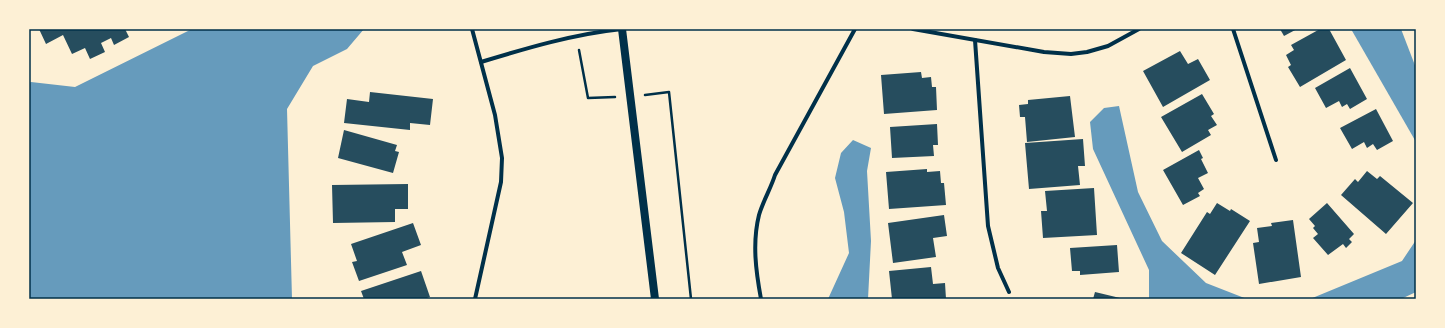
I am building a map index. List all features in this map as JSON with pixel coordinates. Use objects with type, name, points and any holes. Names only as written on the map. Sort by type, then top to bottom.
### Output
[{"type":"main road","points":[[623,29],[655,299]]},
{"type":"street","points":[[472,29],[495,115],[502,158],[499,188],[475,299]]},
{"type":"street","points":[[481,62],[537,45],[576,36],[623,29]]},
{"type":"street","points":[[761,299],[755,254],[759,217],[765,197],[775,175],[855,29]]},
{"type":"street","points":[[913,29],[1044,52],[1071,54],[1087,52],[1108,46],[1139,29]]},
{"type":"street","points":[[1233,29],[1276,160]]},
{"type":"street","points":[[975,40],[988,226],[998,268],[1010,292]]},
{"type":"path","points":[[576,36],[588,98],[669,92],[691,299]]},
{"type":"water","points":[[192,29],[364,29],[347,49],[313,66],[287,109],[292,299],[29,299],[29,83],[75,87]]},
{"type":"water","points":[[1351,29],[1401,29],[1416,68],[1416,142]]},
{"type":"water","points":[[1119,106],[1138,192],[1162,241],[1206,283],[1247,299],[1149,299],[1149,270],[1093,149],[1090,122],[1104,108]]},
{"type":"water","points":[[853,140],[871,148],[867,171],[871,241],[868,299],[828,299],[849,253],[844,212],[835,178],[841,153]]},
{"type":"water","points":[[1416,240],[1416,292],[1401,299],[1310,299],[1402,261]]},
{"type":"building","points":[[39,29],[125,29],[129,37],[114,45],[111,38],[101,43],[105,52],[90,59],[85,48],[72,54],[63,35],[46,44]]},
{"type":"building","points":[[1280,29],[1297,29],[1284,36]]},
{"type":"building","points":[[1320,29],[1329,29],[1346,60],[1300,87],[1288,67],[1291,65],[1286,55],[1294,50],[1291,45]]},
{"type":"building","points":[[1180,51],[1188,64],[1198,59],[1210,80],[1163,107],[1143,71]]},
{"type":"building","points":[[1350,68],[1367,99],[1350,109],[1347,104],[1342,107],[1339,101],[1326,108],[1315,88]]},
{"type":"building","points":[[921,72],[922,78],[931,77],[932,87],[936,87],[937,110],[884,114],[881,75]]},
{"type":"building","points":[[370,92],[433,99],[430,125],[410,123],[410,130],[344,123],[347,99],[369,102]]},
{"type":"building","points":[[1202,94],[1214,114],[1211,116],[1217,125],[1208,130],[1211,135],[1182,152],[1161,117]]},
{"type":"building","points":[[1070,96],[1075,137],[1027,142],[1025,117],[1020,117],[1019,105],[1028,104],[1028,100]]},
{"type":"building","points":[[1376,109],[1393,141],[1377,150],[1373,144],[1367,148],[1364,142],[1352,149],[1340,128]]},
{"type":"building","points":[[937,124],[938,145],[933,145],[934,156],[892,158],[890,127]]},
{"type":"building","points":[[344,130],[397,145],[395,151],[399,152],[393,173],[338,158]]},
{"type":"building","points":[[1083,139],[1085,166],[1078,166],[1080,185],[1029,189],[1025,143]]},
{"type":"building","points":[[1199,150],[1203,158],[1201,159],[1208,173],[1198,178],[1204,189],[1198,193],[1200,196],[1183,205],[1163,170]]},
{"type":"building","points":[[927,169],[927,172],[940,171],[941,183],[944,183],[946,205],[889,209],[886,172]]},
{"type":"building","points":[[1367,171],[1377,179],[1380,176],[1413,203],[1386,234],[1341,195],[1355,179],[1358,182]]},
{"type":"building","points":[[408,184],[408,209],[395,209],[395,222],[333,223],[332,185]]},
{"type":"building","points":[[1094,188],[1097,235],[1043,238],[1041,211],[1047,211],[1045,191]]},
{"type":"building","points":[[1217,203],[1230,211],[1231,209],[1250,221],[1215,275],[1181,253],[1207,212],[1210,214]]},
{"type":"building","points":[[1327,203],[1354,234],[1349,239],[1352,242],[1346,248],[1343,244],[1328,255],[1313,238],[1318,234],[1313,228],[1315,226],[1309,219]]},
{"type":"building","points":[[944,215],[947,236],[933,238],[936,257],[893,263],[888,223]]},
{"type":"building","points":[[1293,220],[1301,277],[1259,284],[1253,243],[1259,242],[1257,228],[1272,226],[1271,223]]},
{"type":"building","points":[[413,223],[421,245],[402,252],[407,265],[359,281],[352,262],[357,261],[351,244]]},
{"type":"building","points":[[1117,245],[1119,272],[1080,275],[1080,271],[1072,271],[1070,248]]},
{"type":"building","points":[[931,267],[933,284],[945,283],[946,299],[892,299],[889,271]]},
{"type":"building","points":[[421,271],[430,297],[424,299],[364,299],[361,291]]},
{"type":"building","points":[[1095,292],[1120,298],[1093,299]]}]
